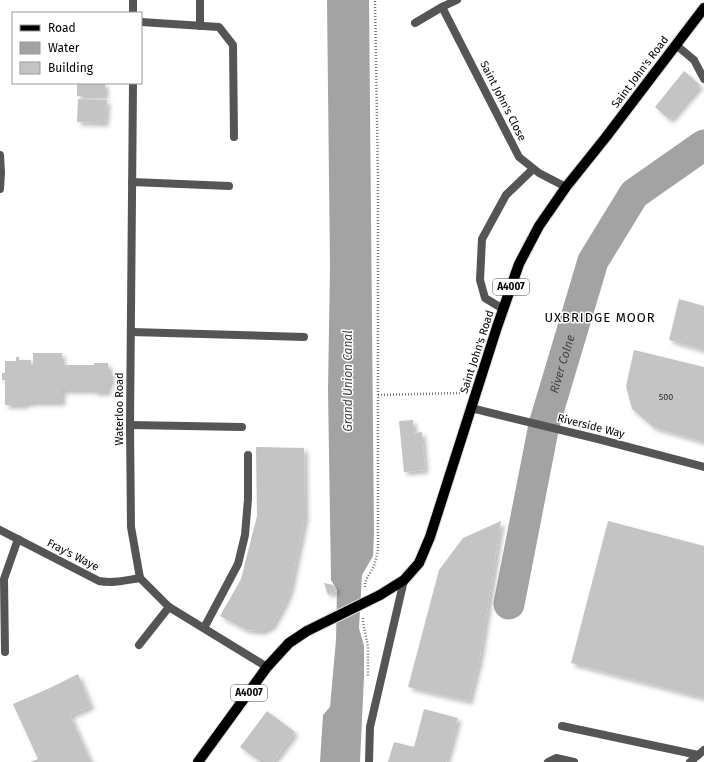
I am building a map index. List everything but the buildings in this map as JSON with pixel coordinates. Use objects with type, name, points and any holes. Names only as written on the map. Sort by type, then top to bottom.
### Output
[{"type":"main road","name":"Saint John's Road","points":[[267,667],[289,643],[307,631],[380,595],[404,580],[419,562],[430,537],[503,309],[519,264],[539,226],[566,187],[704,8]]},
{"type":"main road","name":"A4007","points":[[198,762],[267,667]]},
{"type":"street","points":[[133,0],[133,12]]},
{"type":"street","points":[[200,0],[200,26]]},
{"type":"street","points":[[415,23],[457,0]]},
{"type":"street","name":"Saint John's Close","points":[[442,7],[519,157],[539,173],[566,187]]},
{"type":"street","points":[[142,22],[219,27],[233,45],[234,137]]},
{"type":"street","points":[[676,45],[694,60],[704,78]]},
{"type":"street","name":"Waterloo Road","points":[[133,84],[130,425],[131,528],[140,578]]},
{"type":"street","points":[[0,155],[0,189]]},
{"type":"street","points":[[503,309],[485,298],[480,280],[482,239],[506,195],[533,168]]},
{"type":"street","points":[[132,182],[229,186]]},
{"type":"street","points":[[131,332],[304,337]]},
{"type":"street","name":"Riverside Way","points":[[473,403],[523,421],[544,425],[704,467]]},
{"type":"street","points":[[130,425],[242,427]]},
{"type":"street","points":[[204,628],[238,564],[245,535],[248,499],[248,454]]},
{"type":"street","name":"Fray's Waye","points":[[0,530],[99,581],[114,582],[140,578]]},
{"type":"street","points":[[5,652],[4,579],[18,539]]},
{"type":"street","points":[[140,578],[169,607],[267,667]]},
{"type":"street","points":[[369,762],[370,727],[404,580]]},
{"type":"street","points":[[139,645],[169,607]]},
{"type":"street","points":[[562,726],[701,752]]},
{"type":"street","points":[[690,762],[701,752]]},
{"type":"street","points":[[548,762],[556,758],[574,762]]},
{"type":"path","points":[[365,588],[365,582],[374,566],[378,551],[378,178],[374,0]]},
{"type":"path","points":[[378,395],[459,393],[473,403]]},
{"type":"path","points":[[364,615],[363,622],[368,647],[368,678]]},
{"type":"water","name":"Grand Union Canal","points":[[327,0],[369,0],[374,534],[373,556],[362,575],[359,628],[364,646],[364,677],[360,762],[320,762],[323,715],[330,707],[336,640],[337,590],[331,580],[328,390],[330,267]]},
{"type":"waterway","name":"River Colne","points":[[509,604],[544,425],[593,261],[634,194],[704,145]]},
{"type":"district","name":"UXBRIDGE MOOR","points":[[600,317]]}]
